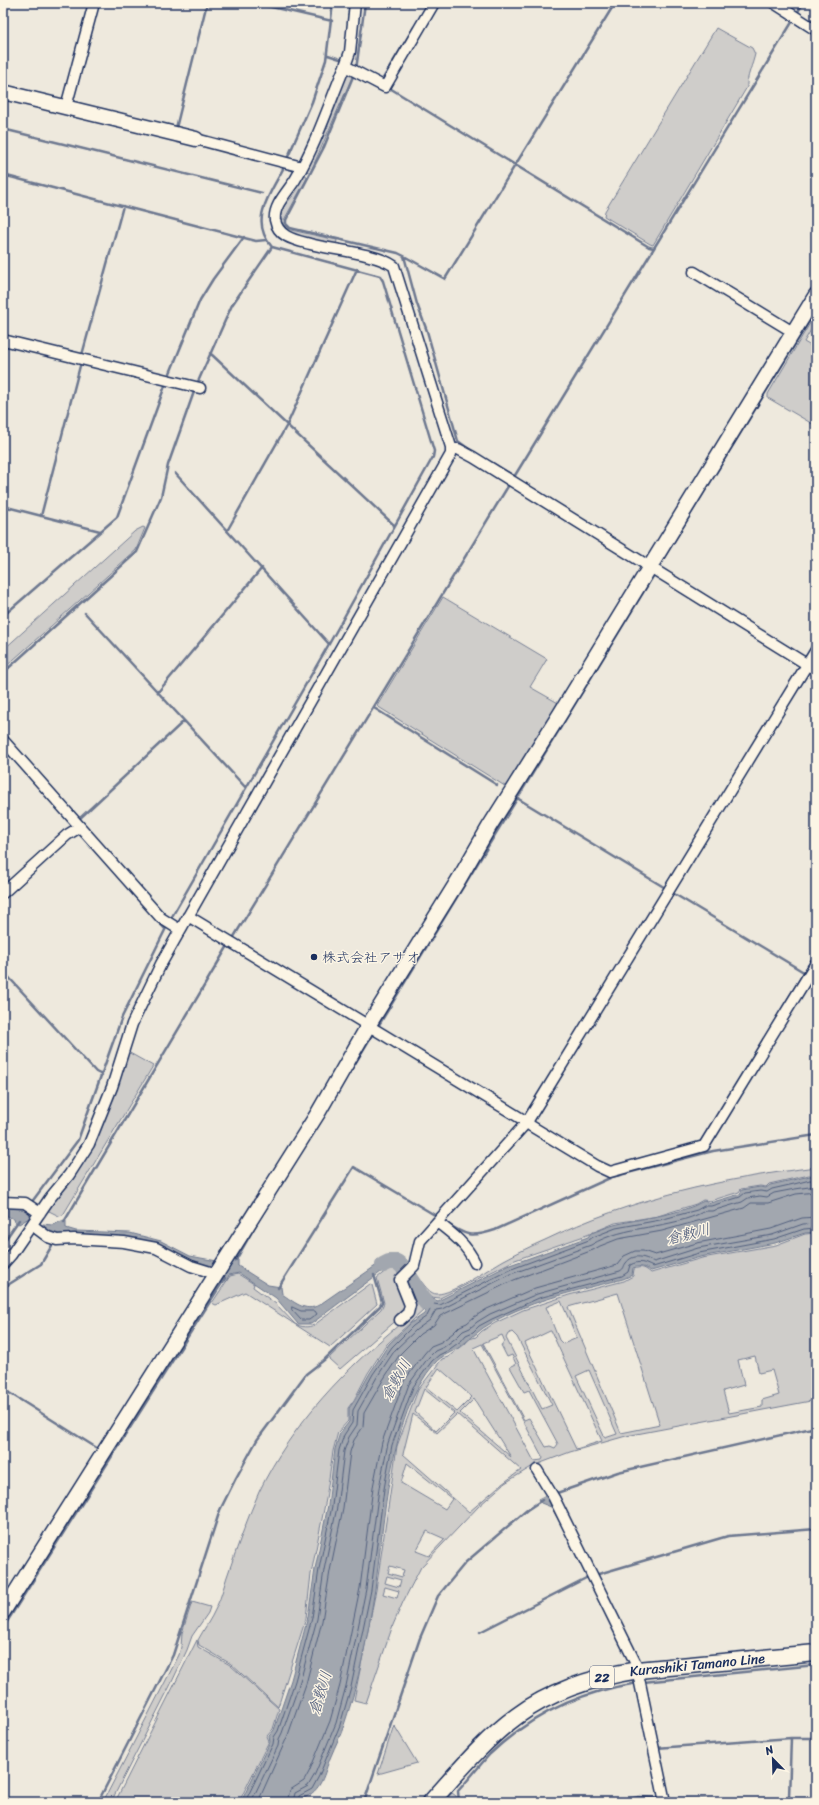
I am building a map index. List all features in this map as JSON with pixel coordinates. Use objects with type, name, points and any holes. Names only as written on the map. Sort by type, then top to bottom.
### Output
[{"type":"main road","name":"Kurashiki Tamano Line","points":[[431,1802],[492,1737],[518,1716],[546,1699],[582,1683],[612,1674],[639,1678],[816,1653]]},
{"type":"street","points":[[66,107],[94,3]]},
{"type":"street","points":[[3,1264],[32,1225],[32,1208],[69,1175],[89,1144],[112,1087],[132,1024],[148,990],[172,926],[188,916],[449,458],[452,449],[394,266],[381,260],[311,244],[288,237],[281,233],[277,228],[275,218],[276,210],[302,167],[350,52],[355,3]]},
{"type":"street","points":[[345,66],[385,87],[434,3]]},
{"type":"street","points":[[774,3],[816,30]]},
{"type":"street","points":[[3,92],[196,139],[302,167]]},
{"type":"street","points":[[694,272],[794,332]]},
{"type":"street","points":[[3,1612],[318,1113],[373,1029],[654,570],[816,295]]},
{"type":"street","points":[[3,340],[197,387]]},
{"type":"street","points":[[452,449],[458,449],[473,457],[808,665]]},
{"type":"street","points":[[400,1320],[408,1313],[410,1300],[400,1280],[414,1266],[420,1241],[527,1122],[816,650]]},
{"type":"street","points":[[3,740],[76,826],[172,926]]},
{"type":"street","points":[[3,893],[76,826]]},
{"type":"street","points":[[188,916],[527,1122],[531,1126],[610,1172],[704,1146],[816,963]]},
{"type":"street","points":[[3,1202],[32,1208]]},
{"type":"street","points":[[439,1220],[457,1237],[470,1253],[475,1263]]},
{"type":"street","points":[[32,1225],[55,1240],[74,1239],[130,1242],[161,1250],[191,1266],[220,1269]]},
{"type":"street","points":[[537,1470],[552,1495],[636,1664],[664,1799]]},
{"type":"shaded area","points":[[716,28],[752,48],[755,54],[747,87],[653,245],[604,216],[605,211]]},
{"type":"shaded area","points":[[348,71],[354,73],[310,173],[305,170]]},
{"type":"shaded area","points":[[302,175],[306,175],[307,178],[284,220],[284,225],[286,228],[291,230],[337,240],[336,246],[295,236],[280,227],[279,220],[281,210],[297,190],[295,187]]},
{"type":"shaded area","points":[[816,313],[816,321],[804,342],[816,349],[816,426],[768,398],[768,394]]},
{"type":"shaded area","points":[[143,527],[145,528],[136,550],[3,669],[3,650],[135,531]]},
{"type":"shaded area","points":[[443,597],[547,659],[530,687],[560,704],[508,788],[377,706]]},
{"type":"shaded area","points":[[128,1052],[153,1066],[63,1215],[59,1216],[47,1210],[49,1205],[73,1176]]},
{"type":"shaded area","points":[[816,1167],[816,1176],[809,1175],[769,1184],[766,1187],[760,1186],[741,1189],[739,1192],[710,1201],[703,1200],[696,1204],[658,1216],[615,1223],[587,1235],[515,1260],[440,1298],[431,1297],[418,1283],[421,1281],[434,1294],[444,1293],[461,1286],[529,1247],[578,1225],[611,1213],[677,1192],[711,1184]]},
{"type":"shaded area","points":[[816,1233],[816,1400],[626,1436],[570,1452],[533,1466],[505,1483],[479,1506],[421,1567],[393,1625],[366,1703],[354,1700],[376,1590],[397,1446],[418,1390],[442,1359],[448,1357],[469,1339],[476,1337],[482,1331],[495,1323],[523,1310],[569,1295],[624,1281],[633,1276],[634,1269],[643,1268],[651,1273],[702,1258],[776,1245],[805,1234]],"holes":[[[618,1293],[660,1425],[621,1433],[568,1307]],[[561,1301],[577,1338],[563,1344],[559,1340],[546,1307]],[[551,1331],[602,1441],[576,1449],[525,1343]],[[512,1332],[517,1337],[552,1405],[542,1409],[506,1338],[508,1334]],[[502,1335],[505,1342],[501,1345],[507,1357],[512,1355],[516,1364],[510,1367],[524,1392],[529,1390],[558,1444],[555,1448],[550,1446],[546,1447],[529,1418],[524,1420],[483,1343]],[[482,1344],[543,1458],[542,1460],[534,1461],[473,1348]],[[755,1356],[759,1373],[772,1370],[779,1395],[762,1400],[762,1407],[729,1413],[723,1391],[744,1385],[738,1360]],[[439,1368],[472,1397],[457,1412],[426,1387]],[[589,1370],[617,1434],[605,1438],[576,1376]],[[424,1389],[454,1413],[436,1431],[415,1412]],[[474,1399],[511,1457],[460,1413]],[[413,1414],[437,1433],[457,1414],[521,1470],[498,1487],[469,1512],[403,1454]],[[407,1463],[452,1499],[445,1509],[401,1483]],[[427,1531],[445,1539],[429,1556],[416,1551]],[[390,1566],[404,1570],[402,1577],[388,1573]],[[387,1576],[401,1580],[399,1587],[385,1583]],[[385,1587],[399,1591],[397,1598],[383,1594]]]},
{"type":"shaded area","points":[[398,1268],[402,1274],[408,1306],[399,1318],[340,1369],[329,1359],[330,1357],[381,1309],[384,1303],[377,1278],[387,1270]]},
{"type":"shaded area","points":[[238,1274],[254,1284],[253,1287],[276,1304],[295,1324],[302,1326],[309,1327],[314,1325],[370,1284],[372,1285],[377,1304],[330,1347],[245,1292],[216,1305],[212,1303],[230,1276]]},
{"type":"shaded area","points":[[409,1286],[424,1310],[387,1344],[348,1408],[348,1421],[338,1432],[333,1451],[326,1499],[311,1574],[306,1618],[278,1707],[231,1664],[199,1645],[198,1640],[218,1603],[251,1511],[272,1467],[304,1420],[342,1377],[383,1338],[405,1320],[407,1288]]},
{"type":"shaded area","points":[[192,1602],[210,1607],[208,1613],[192,1636],[170,1686],[111,1802],[103,1802],[179,1655],[182,1633]]},
{"type":"shaded area","points":[[197,1640],[198,1647],[230,1665],[279,1709],[273,1729],[267,1736],[269,1741],[239,1802],[115,1802]]},
{"type":"shaded area","points":[[394,1725],[417,1763],[378,1774]]},
{"type":"shaded area","points":[[452,1793],[456,1796],[457,1802],[444,1802]]},
{"type":"water","name":"倉敷川","points":[[810,1176],[816,1177],[816,1232],[805,1233],[775,1243],[700,1257],[651,1271],[642,1267],[633,1268],[632,1275],[623,1279],[551,1298],[499,1319],[483,1328],[460,1347],[443,1356],[435,1363],[419,1385],[407,1412],[398,1440],[391,1471],[375,1589],[362,1658],[343,1729],[321,1781],[314,1791],[302,1799],[301,1802],[241,1802],[270,1742],[269,1736],[274,1730],[291,1680],[308,1617],[315,1569],[328,1505],[335,1449],[340,1433],[349,1422],[349,1408],[389,1344],[411,1323],[424,1314],[426,1310],[413,1291],[413,1287],[417,1284],[432,1298],[438,1301],[507,1266],[588,1237],[591,1233],[608,1227],[625,1222],[672,1213],[704,1201],[710,1203],[740,1194],[742,1190],[760,1187],[766,1188],[770,1185]]},
{"type":"water","points":[[3,1206],[23,1207],[28,1210],[30,1216],[19,1224],[15,1222],[14,1219],[3,1214]]},
{"type":"water","points":[[64,1220],[66,1221],[66,1228],[76,1231],[130,1233],[161,1241],[190,1256],[217,1261],[232,1260],[235,1258],[238,1260],[238,1266],[268,1285],[281,1287],[282,1294],[295,1303],[309,1308],[319,1305],[387,1258],[398,1258],[404,1263],[401,1267],[392,1266],[385,1269],[311,1324],[298,1324],[276,1298],[239,1273],[229,1275],[226,1282],[222,1279],[224,1274],[213,1267],[189,1262],[157,1245],[56,1236],[42,1227],[43,1224],[52,1225]]},
{"type":"water","points":[[548,1494],[554,1506],[551,1507],[541,1503],[538,1499]]},
{"type":"waterway","points":[[176,128],[207,3]]},
{"type":"waterway","points":[[254,3],[332,21]]},
{"type":"waterway","points":[[287,159],[312,102],[326,60],[333,3]]},
{"type":"waterway","points":[[356,70],[365,3]]},
{"type":"waterway","points":[[404,256],[445,279],[615,3]]},
{"type":"waterway","points":[[765,3],[772,7]]},
{"type":"waterway","points":[[796,15],[803,3]]},
{"type":"waterway","points":[[514,477],[794,19]]},
{"type":"waterway","points":[[380,81],[381,82],[414,27]]},
{"type":"waterway","points":[[328,55],[340,59]]},
{"type":"waterway","points":[[354,74],[324,147],[286,220],[286,224],[290,228],[398,253],[404,256],[458,441],[473,452]]},
{"type":"waterway","points":[[388,87],[649,247],[654,248]]},
{"type":"waterway","points":[[3,129],[262,193]]},
{"type":"waterway","points":[[170,920],[329,644],[433,457],[434,451],[383,281],[380,276],[272,247],[265,237],[262,227],[264,207],[284,167]]},
{"type":"waterway","points":[[3,175],[256,241],[266,240]]},
{"type":"waterway","points":[[3,186],[6,176]]},
{"type":"waterway","points":[[82,355],[123,206]]},
{"type":"waterway","points":[[168,378],[200,300],[213,279],[244,237]]},
{"type":"waterway","points":[[197,384],[232,305],[272,247]]},
{"type":"waterway","points":[[227,531],[287,425],[357,269]]},
{"type":"waterway","points":[[657,569],[816,310]]},
{"type":"waterway","points":[[210,353],[394,525]]},
{"type":"waterway","points":[[41,516],[81,362]]},
{"type":"waterway","points":[[3,616],[117,517],[166,383]]},
{"type":"waterway","points":[[3,673],[137,552],[161,497],[168,465],[195,389]]},
{"type":"waterway","points":[[491,462],[514,476]]},
{"type":"waterway","points":[[175,473],[329,644]]},
{"type":"waterway","points":[[232,940],[510,483]]},
{"type":"waterway","points":[[3,506],[100,531]]},
{"type":"waterway","points":[[158,692],[262,568]]},
{"type":"waterway","points":[[377,1028],[655,573]]},
{"type":"waterway","points":[[85,613],[246,788]]},
{"type":"waterway","points":[[811,649],[816,641]]},
{"type":"waterway","points":[[374,708],[497,785]]},
{"type":"waterway","points":[[78,820],[184,721]]},
{"type":"waterway","points":[[517,798],[667,889]]},
{"type":"waterway","points":[[671,892],[807,974]]},
{"type":"waterway","points":[[133,894],[165,929]]},
{"type":"waterway","points":[[31,1203],[78,1140],[122,1017],[168,924]]},
{"type":"waterway","points":[[64,1222],[229,944]]},
{"type":"waterway","points":[[701,1142],[816,953]]},
{"type":"waterway","points":[[3,971],[96,1072],[102,1075]]},
{"type":"waterway","points":[[811,977],[816,980]]},
{"type":"waterway","points":[[351,1070],[374,1032]]},
{"type":"waterway","points":[[445,1222],[464,1233],[474,1235],[487,1233],[612,1177],[713,1151],[816,1135]]},
{"type":"waterway","points":[[278,1288],[354,1167],[438,1217]]},
{"type":"waterway","points":[[236,1260],[262,1214]]},
{"type":"waterway","points":[[3,1243],[19,1220]]},
{"type":"waterway","points":[[3,1288],[41,1264],[54,1242]]},
{"type":"waterway","points":[[383,1265],[389,1262],[397,1262],[402,1266],[426,1303]]},
{"type":"waterway","points":[[98,1802],[173,1655],[220,1510],[236,1478],[257,1440],[306,1374],[324,1360],[380,1306],[382,1302],[374,1275]]},
{"type":"waterway","points":[[3,1628],[225,1278]]},
{"type":"waterway","points":[[3,1389],[100,1450]]},
{"type":"waterway","points":[[554,1494],[618,1472],[816,1427]]},
{"type":"waterway","points":[[364,1802],[420,1638],[438,1596],[466,1562],[527,1510],[542,1500]]},
{"type":"waterway","points":[[551,1505],[560,1521]]},
{"type":"waterway","points":[[595,1575],[728,1536],[816,1529]]},
{"type":"waterway","points":[[480,1632],[590,1576]]},
{"type":"waterway","points":[[643,1682],[816,1665]]},
{"type":"waterway","points":[[459,1802],[458,1791],[490,1754],[523,1728],[558,1707],[577,1699],[597,1692],[638,1683]]},
{"type":"waterway","points":[[656,1748],[791,1738],[816,1738]]},
{"type":"waterway","points":[[789,1798],[791,1738]]},
{"type":"waterway","points":[[614,1802],[639,1797],[661,1798]]},
{"type":"waterway","points":[[666,1798],[744,1802]]},
{"type":"place","name":"株式会社アサオ","points":[[314,957]]}]
